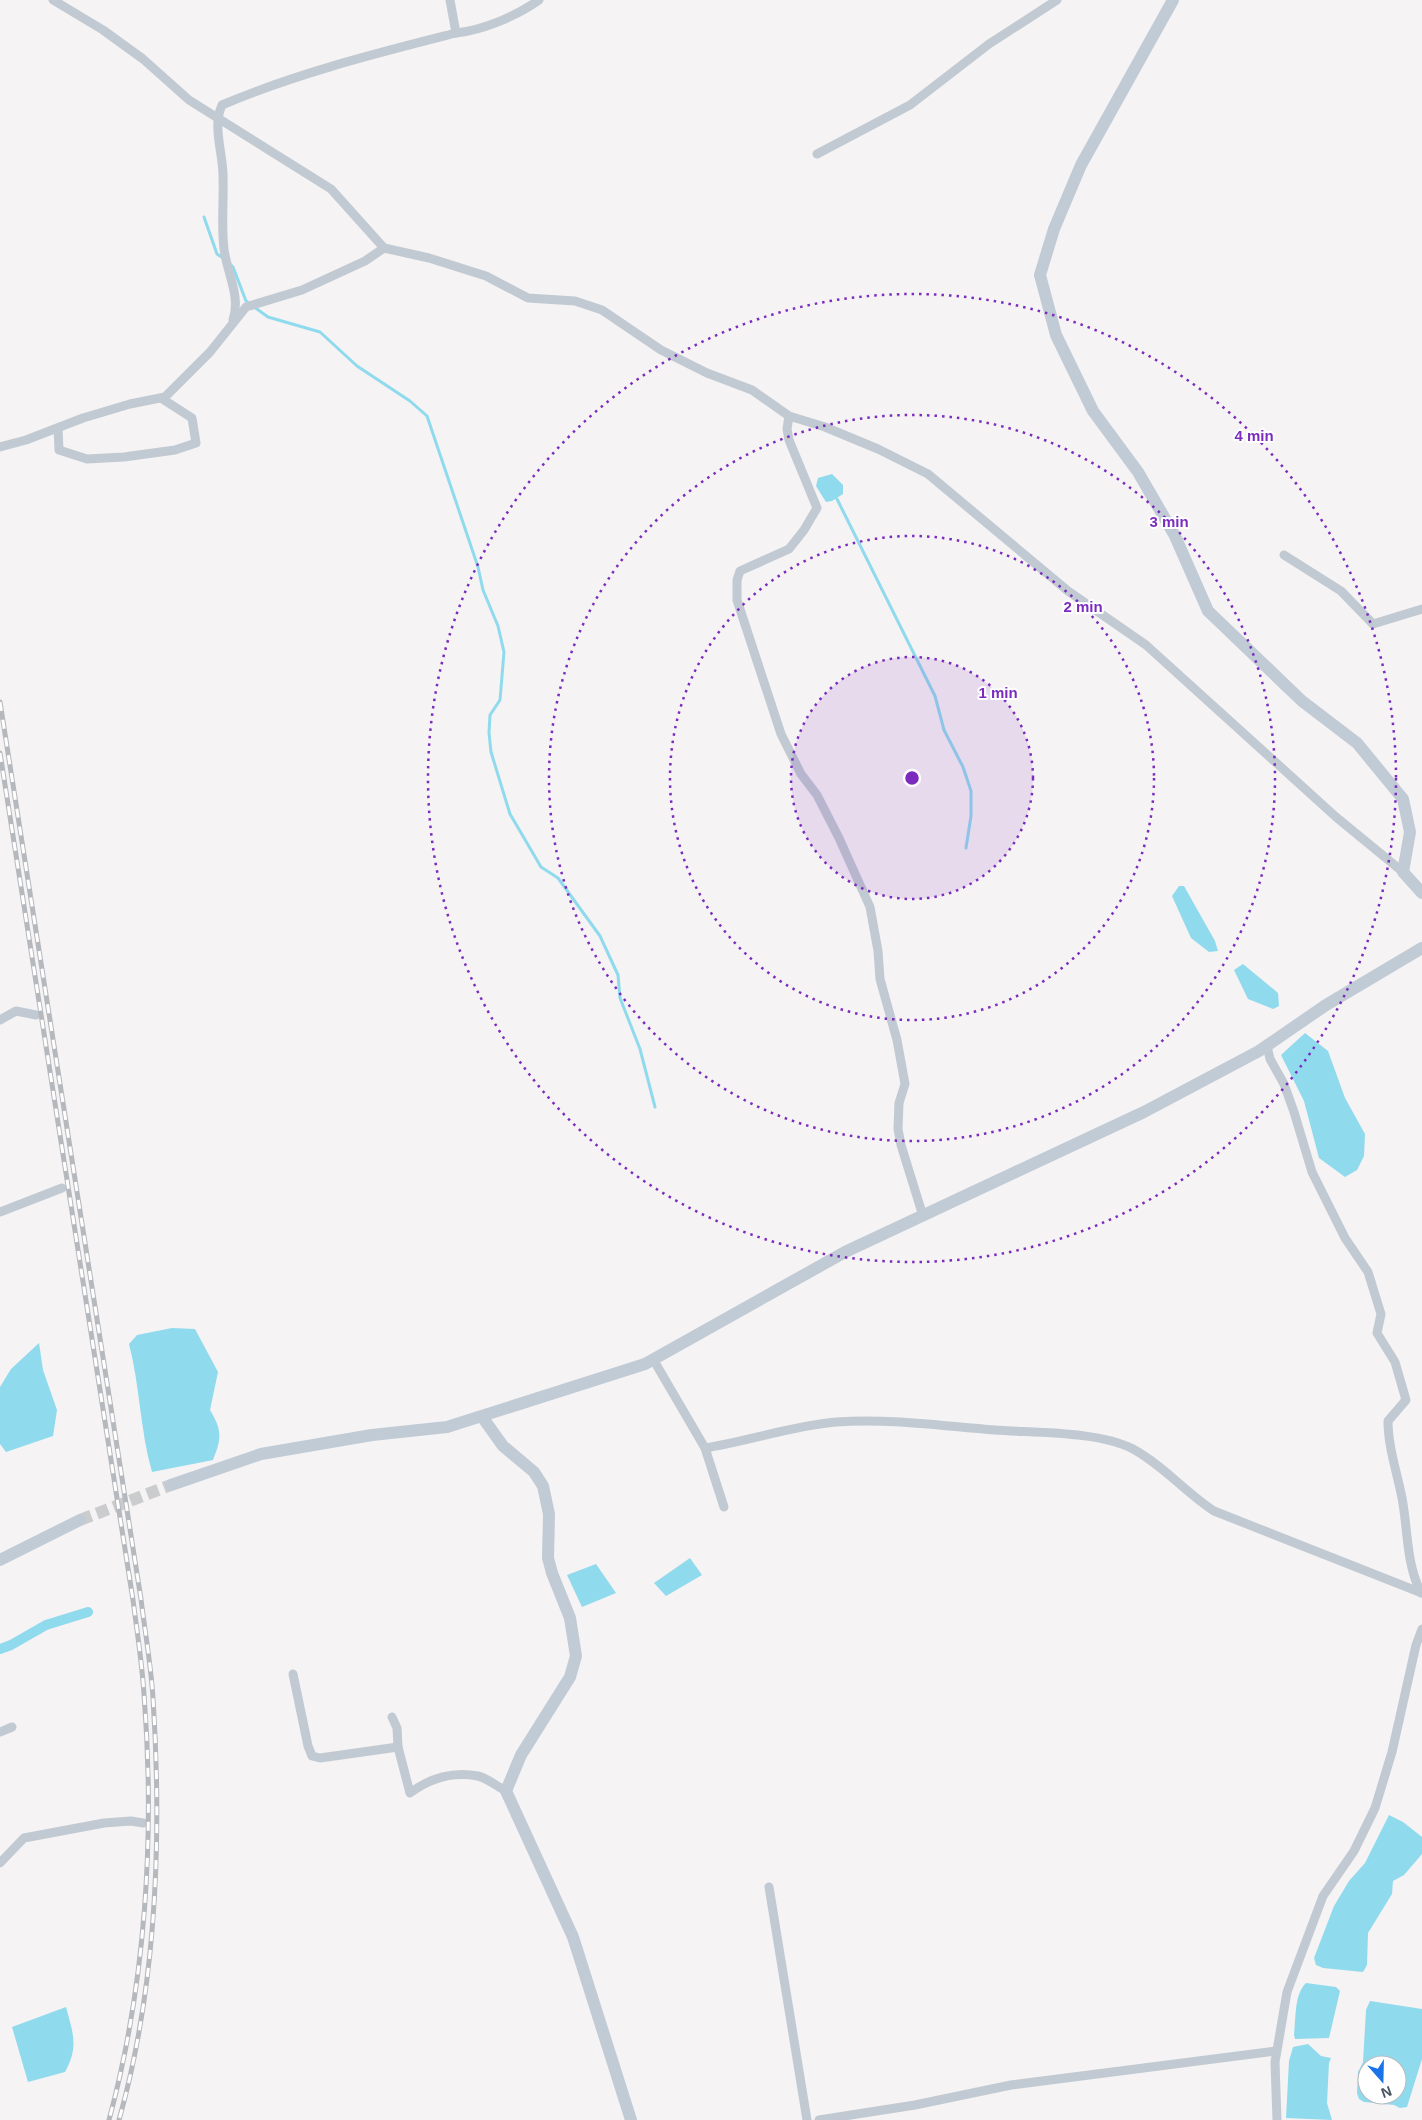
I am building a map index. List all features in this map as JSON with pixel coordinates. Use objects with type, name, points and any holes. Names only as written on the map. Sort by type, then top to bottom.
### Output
[{"type":"street","points":[[53,0],[103,30],[143,59],[190,100],[331,189],[384,248],[429,258],[486,276],[528,298],[576,301],[602,310],[661,350],[707,373],[752,390],[789,416],[826,427],[878,449],[928,474],[1068,591],[1146,644],[1336,817],[1403,872],[1422,893]]},
{"type":"street","points":[[450,0],[456,33]]},
{"type":"street","points":[[232,322],[236,310],[236,296],[225,254],[222,203],[223,176],[217,118],[222,105],[254,91],[456,33],[468,32],[519,12],[538,0]]},
{"type":"street","points":[[817,154],[910,105],[989,44],[1057,0]]},
{"type":"street","points":[[1173,0],[1081,166],[1054,229],[1040,275],[1056,335],[1093,411],[1138,472],[1170,528],[1208,611],[1302,701],[1357,743],[1403,799],[1410,832],[1403,872]]},
{"type":"street","points":[[0,447],[26,440],[130,404],[165,398],[210,352],[232,322],[246,307],[302,290],[364,261],[384,248]]},
{"type":"street","points":[[58,428],[59,450],[87,459],[175,450],[196,443],[192,418],[161,398]]},
{"type":"street","points":[[789,416],[787,433],[789,440],[817,508],[804,530],[789,548],[740,571],[736,588],[739,609],[772,710],[790,752],[801,774],[817,795],[840,838],[870,908],[878,951],[880,979],[897,1040],[904,1084],[899,1102],[898,1129],[903,1155],[923,1216]]},
{"type":"street","points":[[1284,555],[1341,591],[1373,624],[1422,609]]},
{"type":"street","points":[[171,1485],[261,1454],[372,1435],[447,1428],[483,1418],[645,1364],[845,1252],[1144,1112],[1267,1046],[1326,1005],[1422,948]]},
{"type":"street","points":[[0,1020],[16,1011],[36,1015]]},
{"type":"street","points":[[1267,1046],[1270,1059],[1284,1084],[1312,1172],[1345,1238],[1368,1272],[1380,1314],[1377,1333],[1395,1362],[1406,1400],[1388,1421],[1388,1434],[1402,1501],[1414,1580],[1422,1593]]},
{"type":"street","points":[[0,1212],[62,1188]]},
{"type":"street","points":[[653,1359],[705,1448],[724,1507]]},
{"type":"street","points":[[483,1418],[503,1446],[534,1472],[543,1486],[549,1514],[548,1558],[570,1618],[576,1656],[570,1678],[521,1754],[506,1792]]},
{"type":"street","points":[[705,1448],[751,1437],[835,1422],[883,1421],[1071,1435],[1110,1441],[1132,1449],[1153,1462],[1193,1497],[1214,1511],[1422,1593]]},
{"type":"street","points":[[0,1560],[80,1520]]},
{"type":"street","points":[[1276,2120],[1276,2051],[1287,1992],[1314,1915],[1333,1879],[1365,1832],[1375,1808],[1392,1752],[1416,1646],[1422,1629]]},
{"type":"street","points":[[294,1674],[308,1746],[312,1756],[320,1758],[398,1747]]},
{"type":"street","points":[[392,1717],[397,1728],[398,1747],[410,1793],[428,1780],[464,1775],[480,1776],[506,1792],[573,1937],[631,2120]]},
{"type":"street","points":[[0,1732],[12,1727]]},
{"type":"street","points":[[0,1863],[24,1838],[104,1823],[131,1821],[143,1823]]},
{"type":"street","points":[[770,1887],[807,2120]]},
{"type":"street","points":[[819,2120],[915,2105],[1011,2085],[1276,2051]]},
{"type":"water","points":[[832,474],[843,485],[843,494],[832,501],[826,502],[816,486],[818,478]]},
{"type":"water","points":[[1179,886],[1184,886],[1215,941],[1218,951],[1209,952],[1191,938],[1172,896]]},
{"type":"water","points":[[1243,964],[1278,993],[1279,1006],[1273,1009],[1248,999],[1234,970]]},
{"type":"water","points":[[1305,1033],[1328,1051],[1345,1098],[1365,1134],[1364,1156],[1357,1170],[1345,1177],[1319,1158],[1304,1101],[1281,1055]]},
{"type":"water","points":[[172,1328],[195,1329],[218,1372],[210,1410],[219,1429],[219,1440],[213,1460],[152,1472],[129,1344],[137,1335]]},
{"type":"water","points":[[39,1343],[43,1370],[57,1410],[53,1436],[6,1452],[0,1444],[0,1387],[11,1369]]},
{"type":"water","points":[[690,1558],[702,1575],[666,1596],[654,1583]]},
{"type":"water","points":[[596,1564],[616,1593],[582,1607],[567,1575]]},
{"type":"water","points":[[1389,1815],[1403,1822],[1422,1837],[1422,1854],[1404,1875],[1393,1881],[1392,1894],[1368,1933],[1367,1965],[1363,1972],[1323,1968],[1316,1965],[1314,1958],[1334,1906],[1349,1881],[1365,1863]]},
{"type":"water","points":[[1306,1983],[1336,1987],[1340,1991],[1329,2038],[1295,2039],[1297,2000]]},
{"type":"water","points":[[1370,2001],[1422,2009],[1422,2059],[1407,2107],[1400,2108],[1394,2105],[1407,2105],[1407,2055],[1363,2055],[1366,2010]]},
{"type":"water","points":[[66,2007],[72,2032],[73,2047],[65,2072],[28,2082],[12,2027]]},
{"type":"water","points":[[1308,2044],[1321,2056],[1331,2058],[1329,2063],[1327,2103],[1332,2120],[1286,2118],[1289,2061],[1293,2047]]},
{"type":"waterway","points":[[204,217],[217,254],[223,258]]},
{"type":"waterway","points":[[230,264],[233,267],[246,301],[268,317],[320,332],[357,366],[410,401],[427,416],[478,567],[483,590],[498,626],[504,652],[500,700],[490,715],[489,733],[491,752],[510,814],[541,867],[558,878],[600,936],[618,975],[620,998],[640,1049],[655,1107]]},
{"type":"waterway","points":[[837,499],[935,696],[944,730],[963,767],[971,791],[971,816],[966,848]]},
{"type":"waterway","points":[[0,1649],[11,1645],[46,1625],[88,1612]]},
{"type":"tunnel","points":[[80,1520],[171,1485]]},
{"type":"railway","points":[[0,702],[141,1599],[152,1686],[157,1804],[154,1910],[142,2017],[132,2069],[119,2120]]},
{"type":"railway","points":[[0,753],[133,1600],[143,1682],[148,1801],[148,1855],[144,1909],[132,2015],[122,2068],[109,2120]]}]
